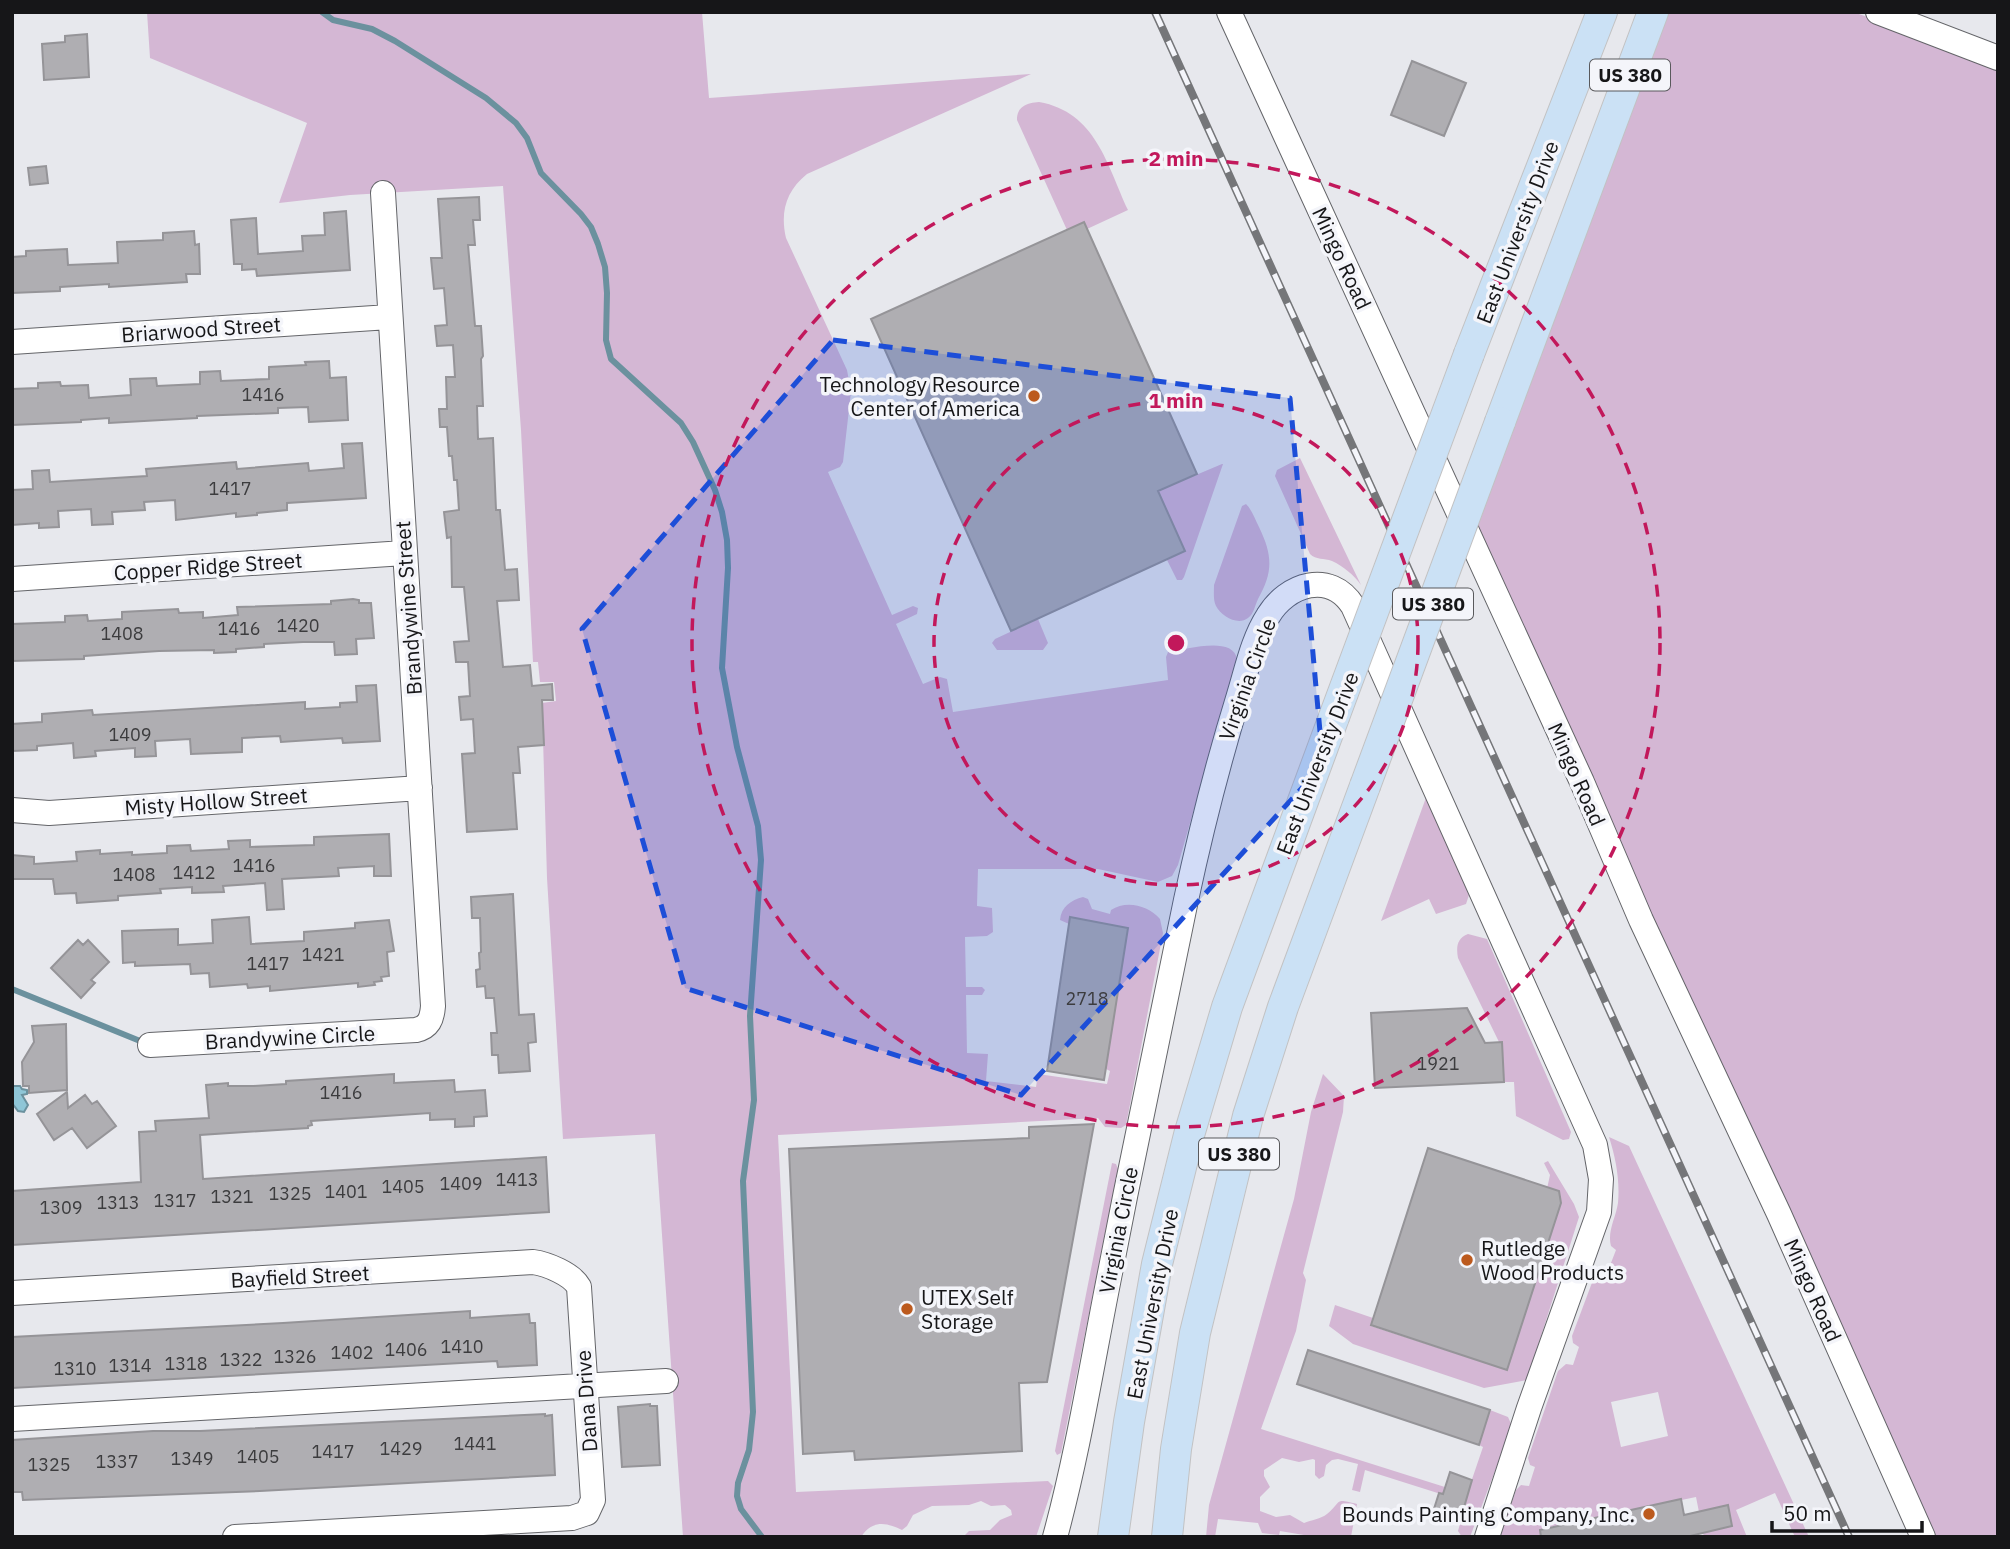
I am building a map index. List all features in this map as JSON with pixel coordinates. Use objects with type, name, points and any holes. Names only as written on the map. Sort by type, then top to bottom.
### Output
[{"type":"main road","name":"East University Drive","points":[[1113,1537],[1129,1422],[1157,1264],[1199,1097],[1240,969],[1469,355],[1602,12]]},
{"type":"main road","name":"US 380","points":[[1167,1537],[1176,1449],[1195,1333],[1248,1116],[1283,1007],[1653,12]]},
{"type":"street","name":"Mingo Road","points":[[1229,12],[1576,769],[1641,920],[1779,1214],[1923,1537]]},
{"type":"street","points":[[1878,12],[1998,58]]},
{"type":"street","name":"Brandywine Street","points":[[383,194],[433,1006],[429,1023]]},
{"type":"street","name":"Briarwood Street","points":[[12,342],[389,317]]},
{"type":"street","name":"Copper Ridge Street","points":[[12,579],[404,553]]},
{"type":"street","name":"Virginia Circle","points":[[1055,1537],[1071,1472],[1143,1103],[1214,775],[1255,642],[1267,617],[1286,596],[1299,588],[1315,584],[1332,587],[1348,598],[1353,606],[1595,1145],[1600,1169],[1599,1212],[1529,1408],[1487,1537]]},
{"type":"street","name":"Misty Hollow Street","points":[[12,810],[48,813],[420,788]]},
{"type":"street","name":"Brandywine Circle","points":[[150,1045],[416,1030],[429,1023]]},
{"type":"street","name":"Bayfield Street","points":[[12,1293],[533,1262],[571,1278],[579,1287]]},
{"type":"street","name":"Dana Drive","points":[[579,1287],[593,1500],[587,1525]]},
{"type":"street","points":[[12,1419],[666,1381]]},
{"type":"street","points":[[235,1537],[572,1518],[587,1525]]},
{"type":"highlighted area","points":[[833,340],[1290,398],[1323,765],[1021,1095],[685,988],[582,629]]},
{"type":"shaded area","points":[[147,12],[702,12],[709,98],[1031,74],[807,174],[794,188],[786,203],[784,228],[786,238],[847,370],[851,392],[843,462],[840,467],[828,472],[892,615],[913,606],[918,608],[917,614],[896,624],[923,684],[940,677],[947,679],[953,712],[1168,680],[1168,652],[1218,646],[1234,652],[1237,659],[1178,865],[1172,876],[1158,882],[1098,869],[978,869],[977,906],[992,908],[993,932],[987,936],[965,937],[966,987],[982,987],[985,990],[982,995],[966,995],[967,1053],[988,1054],[986,1081],[1036,1087],[1038,1074],[1107,1084],[1110,1071],[1106,1069],[1127,928],[1071,917],[1069,924],[1060,920],[1062,911],[1074,900],[1083,897],[1088,899],[1092,909],[1110,914],[1111,910],[1123,905],[1137,906],[1149,910],[1160,919],[1163,933],[1126,1125],[1121,1128],[1105,1127],[1098,1118],[778,1135],[796,1492],[1048,1481],[1053,1486],[1036,1537],[963,1537],[969,1531],[990,1530],[1000,1520],[1012,1515],[1005,1505],[991,1506],[981,1501],[969,1505],[932,1506],[913,1515],[902,1530],[880,1524],[865,1531],[861,1537],[683,1537],[655,1134],[563,1139],[547,878],[542,703],[556,701],[554,682],[540,682],[538,662],[533,662],[521,430],[503,186],[350,195],[279,203],[307,123],[150,58]]},
{"type":"shaded area","points":[[1653,12],[1853,12],[1998,62],[1998,1537],[1923,1537],[1462,522]]},
{"type":"shaded area","points":[[1039,102],[1074,117],[1087,129],[1106,159],[1128,210],[1087,229],[1067,230],[1017,120],[1023,106]]},
{"type":"shaded area","points":[[1300,458],[1361,585],[1340,565],[1310,554],[1275,476],[1277,470]]},
{"type":"shaded area","points":[[1223,464],[1184,577],[1177,580],[1167,560],[1185,551],[1158,491]]},
{"type":"shaded area","points":[[1246,504],[1264,537],[1269,555],[1269,572],[1253,612],[1248,618],[1239,621],[1230,619],[1218,610],[1214,601],[1214,585],[1242,506]]},
{"type":"shaded area","points":[[1038,619],[1048,643],[1043,650],[997,650],[992,643],[995,639]]},
{"type":"shaded area","points":[[1427,795],[1469,895],[1466,904],[1436,914],[1429,899],[1381,921]]},
{"type":"shaded area","points":[[1468,934],[1487,939],[1571,1132],[1569,1139],[1563,1140],[1516,1116],[1514,1082],[1504,1082],[1502,1043],[1499,1042],[1458,958],[1458,943]]},
{"type":"shaded area","points":[[1323,1074],[1344,1096],[1343,1112],[1303,1273],[1306,1280],[1296,1331],[1261,1429],[1467,1494],[1483,1447],[1479,1445],[1490,1410],[1508,1417],[1512,1426],[1470,1537],[1462,1537],[1458,1531],[1466,1502],[1365,1470],[1360,1492],[1352,1490],[1358,1464],[1332,1460],[1326,1465],[1324,1476],[1319,1479],[1315,1475],[1315,1460],[1299,1462],[1282,1458],[1264,1470],[1270,1487],[1260,1497],[1260,1511],[1276,1517],[1290,1515],[1304,1523],[1325,1516],[1339,1502],[1357,1504],[1351,1537],[1316,1537],[1280,1531],[1279,1535],[1262,1533],[1258,1523],[1218,1519],[1215,1537],[1206,1537],[1209,1505],[1294,1199],[1311,1112]]},
{"type":"shaded area","points":[[1609,1137],[1629,1146],[1809,1537],[1795,1537],[1775,1493],[1736,1510],[1747,1537],[1704,1537],[1703,1533],[1732,1526],[1728,1505],[1699,1512],[1696,1497],[1546,1528],[1548,1537],[1500,1537],[1516,1490],[1521,1485],[1529,1486],[1535,1467],[1530,1465],[1528,1458],[1558,1371],[1566,1364],[1573,1365],[1579,1347],[1573,1343],[1572,1336],[1596,1272],[1601,1267],[1609,1268],[1616,1250],[1610,1241],[1617,1208],[1617,1170]],"holes":[[[1658,1392],[1668,1436],[1621,1447],[1611,1402]]]},
{"type":"shaded area","points":[[1548,1161],[1579,1217],[1527,1380],[1484,1388],[1353,1344],[1329,1326],[1335,1305],[1373,1318],[1371,1326],[1507,1370],[1550,1175],[1544,1163]]},
{"type":"shaded area","points":[[1112,1163],[1116,1164],[1118,1169],[1061,1453],[1057,1455],[1055,1451]]},
{"type":"water","points":[[12,1086],[27,1090],[27,1094],[22,1095],[28,1105],[24,1112],[18,1111],[12,1103]]},
{"type":"building","points":[[87,34],[89,77],[44,80],[42,44],[65,42],[65,36]]},
{"type":"building","points":[[1412,61],[1466,83],[1444,136],[1391,115]]},
{"type":"building","points":[[46,166],[48,183],[30,185],[28,168]]},
{"type":"building","points":[[479,197],[480,220],[473,220],[475,245],[468,245],[475,326],[481,326],[483,356],[483,406],[477,406],[478,439],[493,438],[496,510],[500,510],[505,570],[517,569],[519,600],[497,601],[503,667],[530,665],[532,686],[552,684],[553,700],[542,700],[544,745],[518,747],[520,773],[513,773],[517,829],[467,832],[462,754],[475,753],[473,719],[461,720],[459,697],[470,696],[468,662],[456,662],[454,642],[469,641],[464,587],[452,587],[451,537],[447,538],[444,512],[459,510],[457,480],[454,480],[452,456],[449,456],[447,427],[440,427],[439,409],[447,409],[446,377],[455,377],[453,345],[437,346],[435,326],[447,325],[444,288],[434,289],[431,258],[442,258],[438,199]]},
{"type":"building","points":[[346,211],[350,270],[257,276],[256,269],[242,270],[242,264],[234,264],[231,220],[256,218],[258,254],[303,251],[302,236],[325,235],[324,213]]},
{"type":"building","name":"Technology Resource Center of America","points":[[1084,222],[1197,474],[1158,491],[1185,551],[1011,631],[871,319]]},
{"type":"building","points":[[194,231],[195,245],[199,244],[200,274],[186,274],[187,282],[60,287],[60,291],[12,293],[12,257],[26,256],[26,251],[67,249],[68,265],[118,263],[117,242],[163,240],[163,233]]},
{"type":"building","points":[[329,361],[330,378],[346,377],[348,420],[309,422],[308,407],[278,408],[278,413],[197,418],[109,423],[109,418],[12,425],[12,389],[38,388],[38,383],[88,385],[89,398],[131,395],[130,379],[156,378],[157,386],[200,384],[200,372],[220,371],[221,381],[269,379],[269,367]]},
{"type":"building","points":[[362,443],[366,498],[287,503],[287,510],[257,515],[236,517],[236,513],[176,520],[175,500],[144,502],[145,510],[112,512],[113,524],[92,525],[91,509],[58,511],[59,527],[39,528],[39,523],[12,525],[12,490],[33,489],[32,471],[49,470],[50,482],[147,476],[146,469],[236,462],[237,469],[308,463],[309,471],[344,468],[342,444]]},
{"type":"building","points":[[359,600],[359,603],[371,603],[374,638],[356,639],[357,654],[335,655],[334,642],[303,642],[264,644],[264,647],[236,649],[236,652],[159,651],[84,656],[84,659],[12,661],[12,624],[65,622],[65,616],[87,615],[88,621],[122,619],[122,612],[178,609],[179,613],[203,612],[203,618],[238,615],[237,607],[331,604],[331,601]]},
{"type":"building","points":[[376,685],[380,741],[343,743],[342,738],[281,742],[280,736],[242,738],[242,752],[191,754],[190,739],[155,741],[156,756],[135,757],[135,748],[95,751],[96,756],[74,758],[73,743],[37,746],[37,750],[12,751],[12,724],[42,722],[42,714],[92,710],[93,715],[305,702],[305,709],[340,707],[340,703],[357,702],[356,686]]},
{"type":"building","points":[[389,834],[391,876],[374,876],[374,866],[338,868],[339,876],[282,879],[284,909],[267,910],[265,883],[223,886],[224,892],[192,893],[192,887],[160,889],[161,893],[118,896],[118,900],[77,903],[76,893],[55,894],[53,879],[12,879],[12,855],[34,857],[34,864],[77,861],[76,852],[100,850],[100,854],[132,852],[132,855],[167,853],[167,846],[190,845],[191,851],[229,849],[228,841],[250,840],[250,847],[314,845],[314,837]]},
{"type":"building","points":[[513,894],[519,1015],[534,1014],[536,1042],[528,1043],[530,1071],[499,1073],[498,1055],[492,1055],[491,1033],[497,1033],[494,998],[486,998],[485,986],[477,987],[476,970],[480,969],[481,952],[480,918],[472,918],[471,897]]},
{"type":"building","points":[[249,917],[251,944],[304,941],[304,932],[355,928],[355,923],[389,920],[394,951],[387,952],[389,976],[381,977],[382,981],[374,982],[375,985],[358,987],[358,983],[270,991],[270,986],[248,988],[247,984],[210,987],[209,973],[191,974],[190,964],[135,966],[135,962],[123,963],[122,931],[178,929],[178,945],[213,943],[212,920]]},
{"type":"building","points":[[1070,917],[1128,928],[1104,1080],[1047,1071]]},
{"type":"building","points":[[78,940],[83,945],[88,940],[109,962],[91,980],[95,983],[81,998],[51,968]]},
{"type":"building","points":[[1467,1008],[1485,1043],[1502,1042],[1504,1082],[1375,1088],[1371,1013]]},
{"type":"building","points":[[66,1024],[67,1090],[29,1093],[29,1086],[23,1086],[22,1062],[34,1042],[32,1026]]},
{"type":"building","points":[[394,1074],[394,1083],[454,1080],[455,1092],[485,1090],[487,1116],[474,1117],[474,1126],[455,1127],[455,1119],[430,1120],[430,1113],[311,1121],[312,1125],[308,1128],[200,1135],[203,1179],[546,1157],[549,1212],[12,1245],[12,1191],[141,1182],[139,1132],[156,1131],[155,1121],[209,1118],[206,1085],[228,1083],[228,1086],[254,1086],[286,1084],[286,1081]]},
{"type":"building","points":[[67,1092],[68,1108],[85,1095],[92,1104],[97,1101],[116,1126],[87,1148],[72,1128],[54,1140],[37,1114]]},
{"type":"building","points":[[1094,1124],[1047,1382],[1019,1383],[1022,1451],[855,1460],[854,1451],[803,1454],[789,1149],[1029,1138],[1029,1127]]},
{"type":"building","name":"Rutledge Wood Products","points":[[1428,1148],[1559,1191],[1561,1203],[1507,1370],[1371,1325]]},
{"type":"building","points":[[470,1311],[470,1318],[529,1314],[530,1323],[535,1323],[537,1365],[498,1367],[497,1361],[12,1388],[12,1337]]},
{"type":"building","points":[[1308,1350],[1490,1410],[1479,1445],[1297,1384]]},
{"type":"building","points":[[650,1404],[657,1406],[660,1465],[622,1467],[618,1407]]},
{"type":"building","points":[[552,1415],[555,1475],[260,1491],[23,1500],[22,1492],[12,1492],[12,1440],[153,1431]]},
{"type":"building","points":[[1450,1472],[1472,1480],[1460,1521],[1433,1512],[1439,1493],[1443,1494]]},
{"type":"building","name":"Bounds Painting Company, Inc.","points":[[1681,1499],[1684,1515],[1728,1505],[1732,1526],[1686,1537],[1541,1537],[1540,1530]]},
{"type":"waterway","points":[[322,12],[333,20],[372,29],[395,41],[486,98],[516,123],[527,138],[541,173],[581,214],[591,227],[598,244],[605,267],[606,340],[611,359],[681,423],[693,442],[722,512],[728,568],[722,668],[737,747],[758,826],[761,860],[750,1016],[754,1100],[743,1181],[753,1412],[749,1450],[738,1483],[737,1496],[741,1509],[762,1537]]},
{"type":"waterway","points":[[12,989],[145,1043]]},
{"type":"railway","points":[[1155,12],[1849,1537]]},
{"type":"place","name":"Technology Resource Center of America","points":[[1034,396]]},
{"type":"place","name":"Rutledge Wood Products","points":[[1467,1260]]},
{"type":"place","name":"UTEX Self Storage","points":[[907,1309]]},
{"type":"place","name":"Bounds Painting Company, Inc.","points":[[1649,1514]]}]
